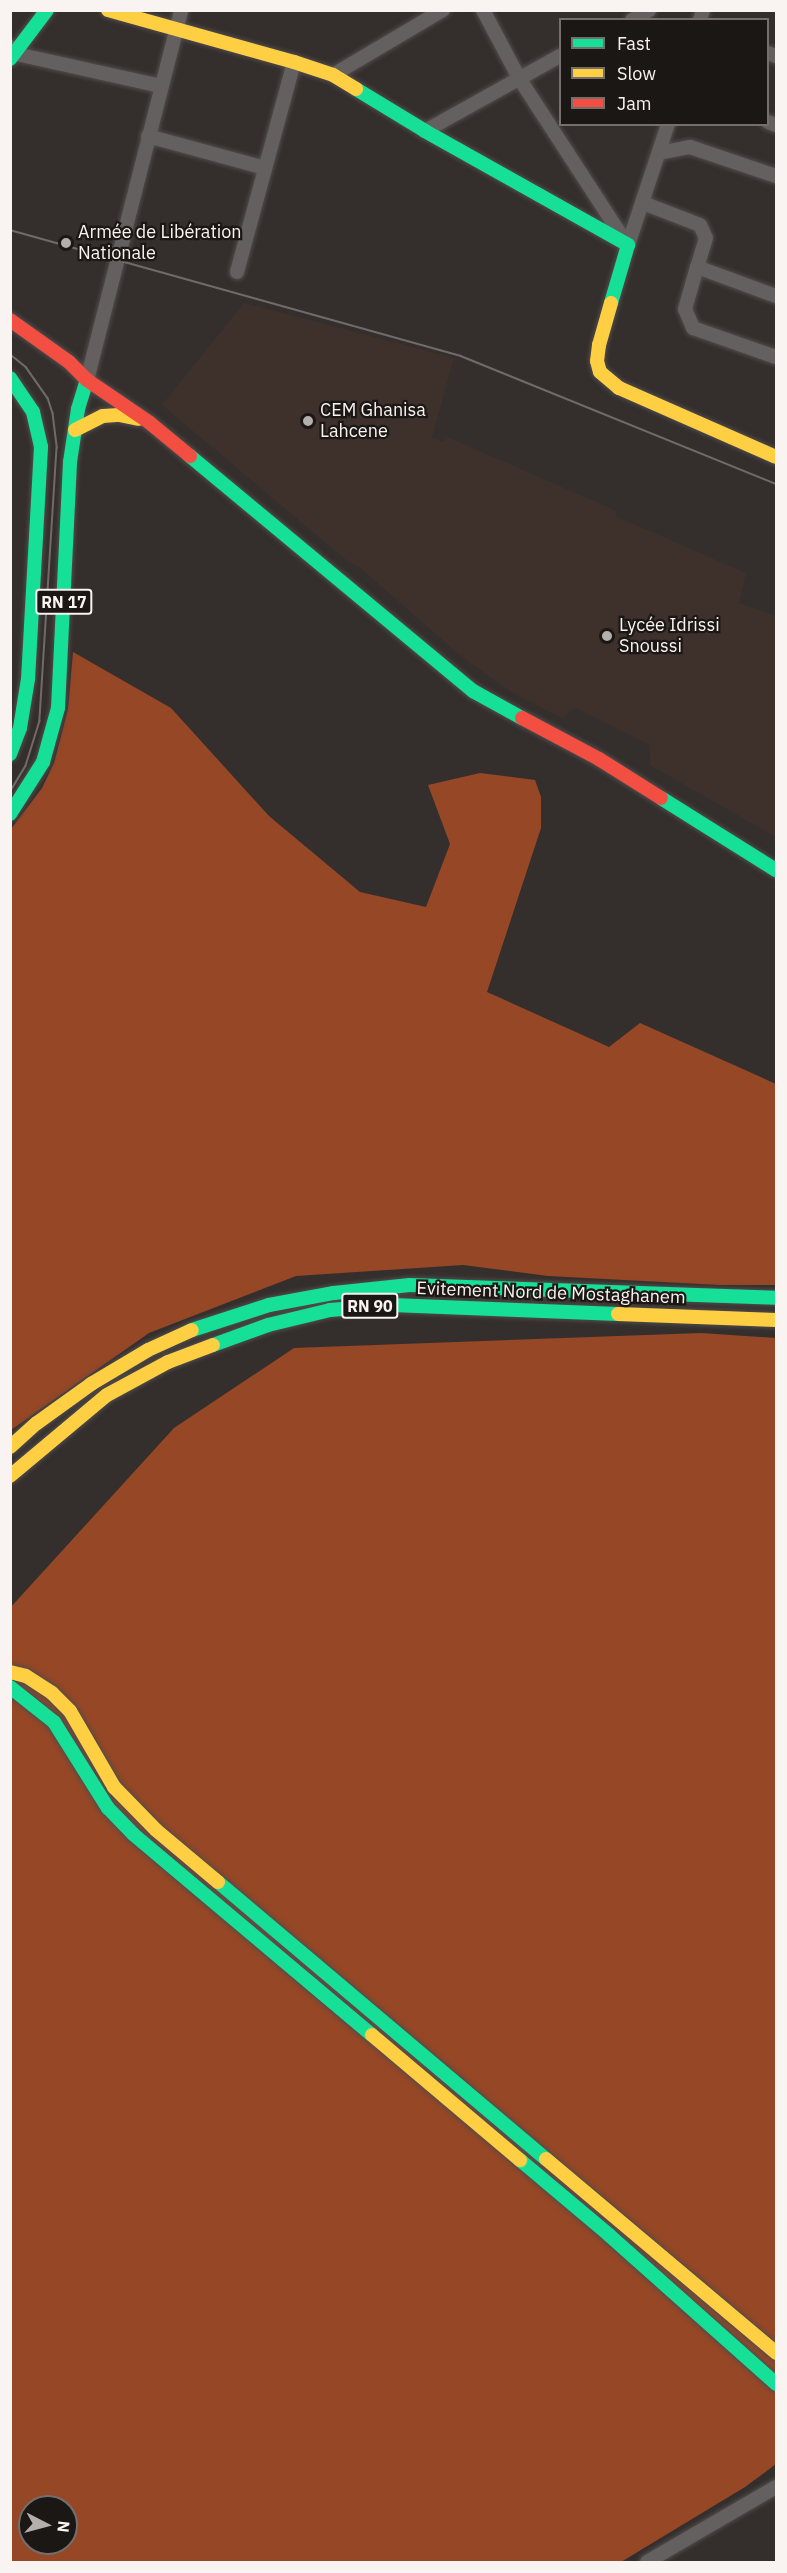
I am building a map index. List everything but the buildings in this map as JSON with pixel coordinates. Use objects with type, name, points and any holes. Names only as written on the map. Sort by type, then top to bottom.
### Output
[{"type":"main road","points":[[11,53],[47,10]]},
{"type":"main road","points":[[108,10],[177,28],[333,75],[425,131],[628,245],[599,345],[597,361],[600,372],[620,388],[777,457]]},
{"type":"main road","points":[[10,320],[69,362],[87,380],[150,423],[474,691],[599,759],[777,870]]},
{"type":"main road","points":[[10,334],[64,372],[87,380]]},
{"type":"main road","name":"RN 17","points":[[10,378],[33,412],[41,447],[28,679],[20,728],[10,754]]},
{"type":"main road","name":"RN 17","points":[[10,814],[43,762],[58,708],[70,462],[87,380]]},
{"type":"main road","points":[[75,430],[88,421],[111,416],[135,417],[150,423]]},
{"type":"main road","name":"Evitement Nord de Mostaghanem","points":[[10,1448],[37,1423],[91,1384],[148,1350],[202,1324],[269,1305],[334,1293],[410,1285],[777,1298]]},
{"type":"main road","name":"Evitement Nord de Mostaghanem","points":[[10,1476],[107,1395],[168,1362],[268,1324],[330,1310],[392,1305],[777,1320]]},
{"type":"main road","points":[[10,1671],[35,1682],[70,1711],[114,1787],[156,1830],[777,2354]]},
{"type":"main road","points":[[10,1687],[54,1722],[108,1808],[133,1834],[582,2212],[777,2384]]},
{"type":"street","points":[[87,380],[181,10]]},
{"type":"street","points":[[333,75],[443,10]]},
{"type":"street","points":[[483,10],[519,78],[628,245]]},
{"type":"street","points":[[636,18],[650,10]]},
{"type":"street","points":[[11,53],[161,86]]},
{"type":"street","points":[[425,131],[559,57]]},
{"type":"street","points":[[237,272],[294,62]]},
{"type":"street","points":[[628,245],[667,126]]},
{"type":"street","points":[[148,136],[265,168]]},
{"type":"street","points":[[659,153],[690,147],[777,176]]},
{"type":"street","points":[[643,203],[700,225],[706,238],[685,309],[693,328],[776,358]]},
{"type":"street","points":[[697,267],[777,296]]},
{"type":"street","points":[[648,2562],[777,2487]]},
{"type":"shaded area","name":"Lycée Idrissi Snoussi","points":[[244,303],[454,358],[432,437],[444,442],[445,436],[617,511],[615,516],[746,573],[739,603],[776,616],[776,837],[650,765],[650,745],[576,708],[562,718],[513,693],[461,656],[358,566],[350,563],[162,405]]},
{"type":"shaded area","points":[[73,652],[171,708],[269,816],[360,892],[426,907],[450,844],[428,785],[480,773],[535,780],[541,797],[541,828],[487,992],[609,1047],[640,1023],[776,1084],[776,1285],[720,1285],[548,1276],[463,1265],[296,1276],[149,1333],[11,1430],[11,829],[42,788],[54,763],[68,709]]},
{"type":"shaded area","points":[[701,1333],[776,1338],[776,2464],[745,2487],[621,2562],[11,2562],[10,1608],[174,1428],[294,1348]]},
{"type":"tram line","points":[[10,230],[461,356],[776,484]]},
{"type":"tram line","points":[[10,354],[26,367],[48,398],[53,413],[57,448],[40,721],[26,766],[10,793]]},
{"type":"traffic: fast","points":[[10,59],[47,10]]},
{"type":"traffic: fast","points":[[356,89],[425,131],[628,245],[611,303]]},
{"type":"traffic: fast","points":[[10,378],[33,412],[41,447],[28,679],[20,728],[10,754]]},
{"type":"traffic: fast","points":[[10,814],[43,762],[58,708],[70,462],[78,409],[87,380]]},
{"type":"traffic: fast","points":[[190,456],[473,691],[522,718]]},
{"type":"traffic: fast","points":[[661,798],[776,870]]},
{"type":"traffic: fast","points":[[192,1330],[269,1305],[334,1293],[410,1285],[776,1298]]},
{"type":"traffic: fast","points":[[213,1345],[268,1325],[330,1310],[392,1305],[618,1314]]},
{"type":"traffic: fast","points":[[10,1687],[54,1722],[108,1808],[133,1834],[372,2035]]},
{"type":"traffic: fast","points":[[218,1882],[546,2159]]},
{"type":"traffic: fast","points":[[520,2160],[609,2235],[776,2384]]},
{"type":"traffic: slow","points":[[108,10],[294,62],[333,75],[356,89]]},
{"type":"traffic: slow","points":[[611,303],[599,345],[597,361],[600,372],[619,388],[776,457]]},
{"type":"traffic: slow","points":[[75,430],[103,416],[119,415],[139,419]]},
{"type":"traffic: slow","points":[[618,1314],[776,1320]]},
{"type":"traffic: slow","points":[[10,1447],[37,1423],[91,1384],[148,1350],[192,1330]]},
{"type":"traffic: slow","points":[[10,1476],[107,1395],[168,1362],[213,1345]]},
{"type":"traffic: slow","points":[[10,1672],[26,1676],[52,1693],[70,1711],[114,1787],[156,1830],[218,1882]]},
{"type":"traffic: slow","points":[[372,2035],[520,2160]]},
{"type":"traffic: slow","points":[[546,2159],[776,2353]]},
{"type":"traffic: jam","points":[[10,320],[69,362],[87,380],[150,423],[190,456]]},
{"type":"traffic: jam","points":[[522,718],[599,759],[661,798]]},
{"type":"place","name":"Armée de Libération Nationale","points":[[66,243]]},
{"type":"place","name":"CEM Ghanisa Lahcene","points":[[308,421]]},
{"type":"place","name":"Lycée Idrissi Snoussi","points":[[607,636]]}]
